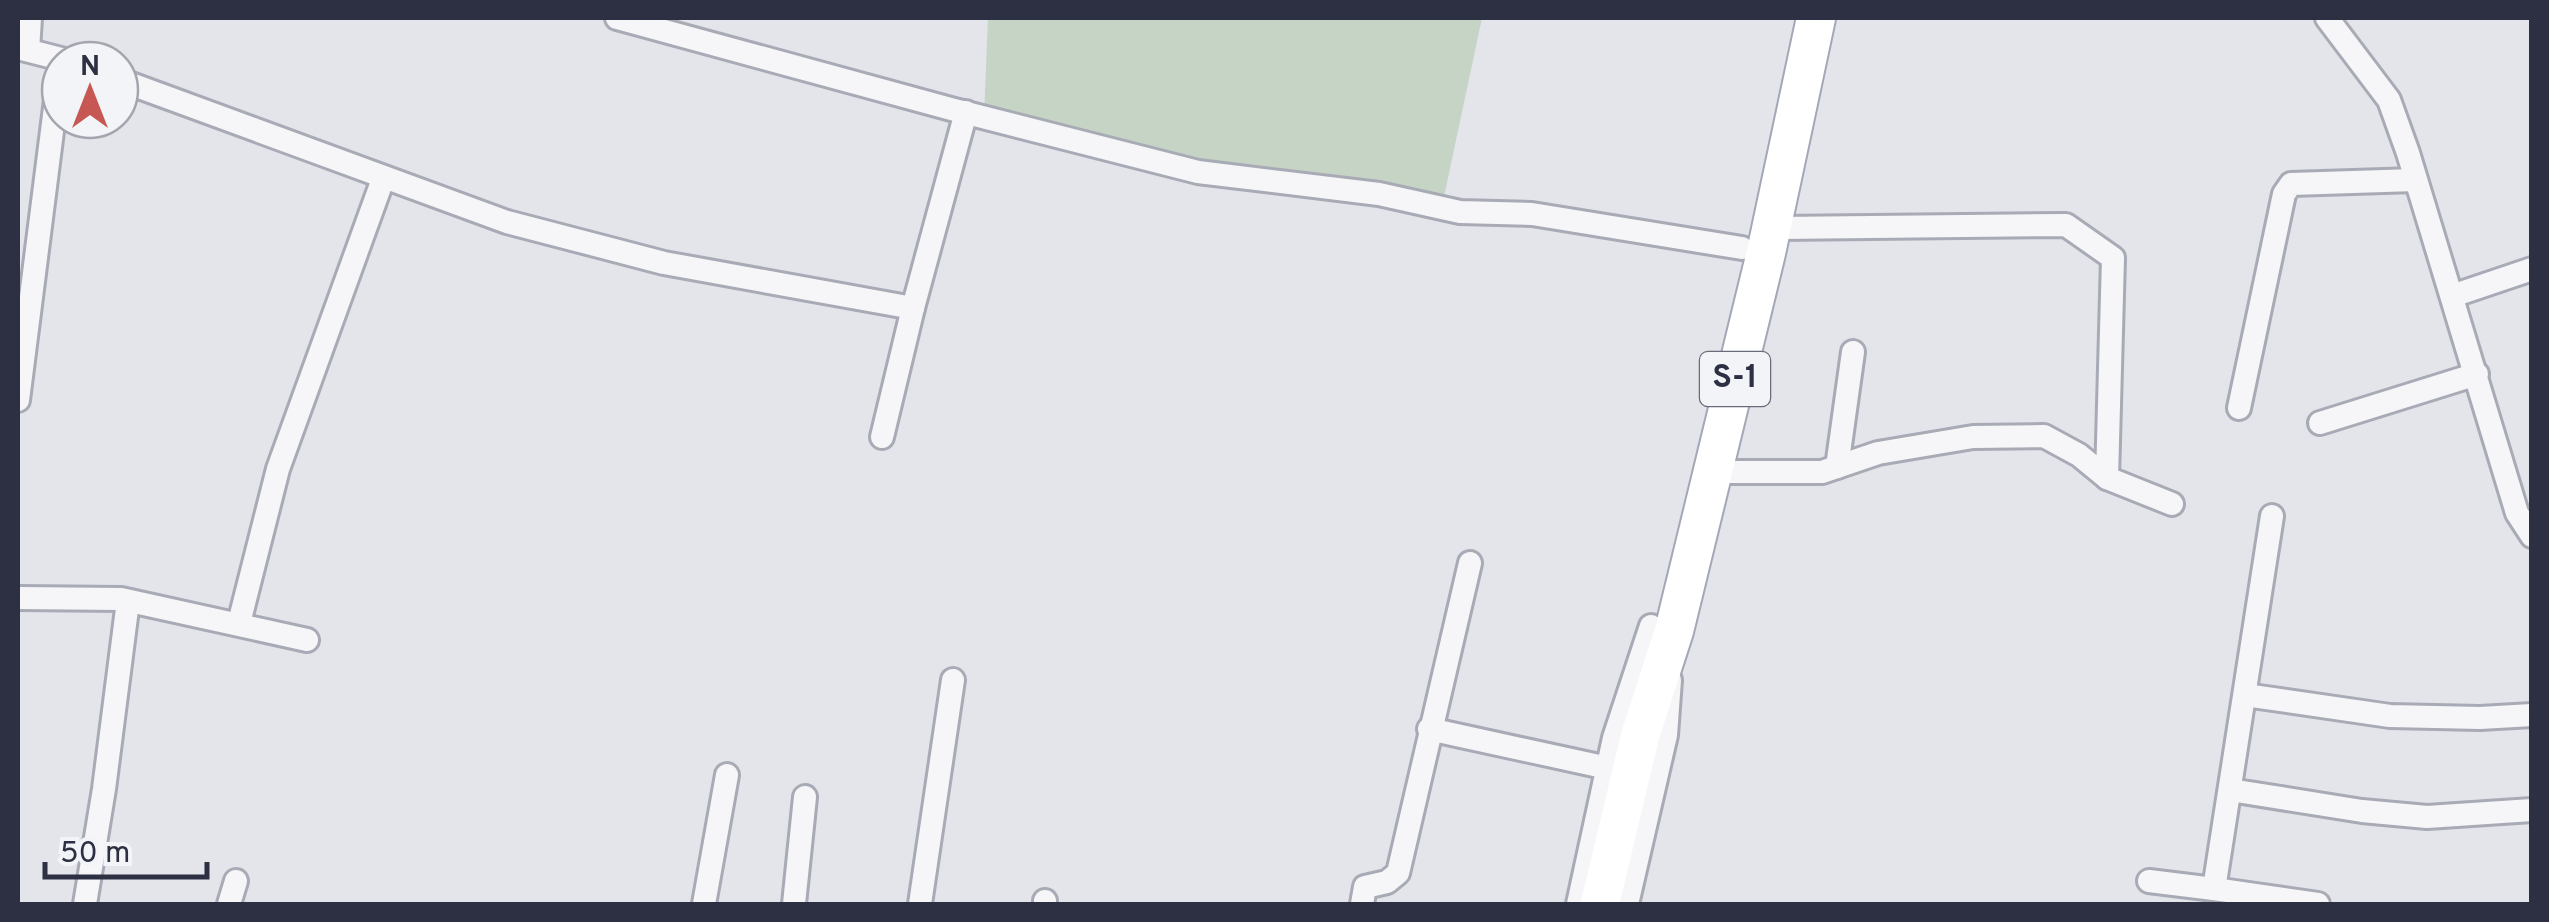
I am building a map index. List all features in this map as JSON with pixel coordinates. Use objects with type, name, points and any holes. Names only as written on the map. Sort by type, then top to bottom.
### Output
[{"type":"main road","name":"S-1","points":[[1662,628],[1713,472],[1792,18]]},
{"type":"main road","name":"S-1","points":[[1600,904],[1756,238],[1816,18]]},
{"type":"street","points":[[23,49],[30,18]]},
{"type":"street","points":[[617,18],[1198,172],[1379,194],[1460,212],[1532,214],[1756,238],[2066,226],[2113,258],[2108,478]]},
{"type":"street","points":[[2328,18],[2389,100],[2517,513],[2532,536]]},
{"type":"street","points":[[140,88],[507,222],[664,263],[912,308]]},
{"type":"street","points":[[882,436],[912,308],[966,112]]},
{"type":"street","points":[[18,400],[51,140]]},
{"type":"street","points":[[240,623],[278,469],[383,179]]},
{"type":"street","points":[[2239,408],[2284,194],[2291,184],[2416,180]]},
{"type":"street","points":[[2452,296],[2532,268]]},
{"type":"street","points":[[1837,467],[1852,352]]},
{"type":"street","points":[[2320,423],[2476,374]]},
{"type":"street","points":[[1713,472],[1822,472],[1878,454],[1973,436],[2044,436],[2079,455],[2108,478],[2172,504]]},
{"type":"street","points":[[2214,889],[2272,516]]},
{"type":"street","points":[[1362,904],[1366,887],[1387,882],[1398,873],[1470,563]]},
{"type":"street","points":[[18,598],[128,600],[306,640]]},
{"type":"street","points":[[85,904],[128,600]]},
{"type":"street","points":[[1578,904],[1614,738],[1662,628]]},
{"type":"street","points":[[1627,904],[1666,735],[1662,628]]},
{"type":"street","points":[[920,904],[953,680]]},
{"type":"street","points":[[2245,695],[2390,716],[2532,715]]},
{"type":"street","points":[[1429,728],[1608,768]]},
{"type":"street","points":[[704,904],[727,775]]},
{"type":"street","points":[[2230,790],[2426,817],[2532,810]]},
{"type":"street","points":[[794,904],[805,797]]},
{"type":"street","points":[[229,904],[236,880]]},
{"type":"street","points":[[2150,880],[2318,904]]},
{"type":"green space","points":[[988,18],[1482,18],[1442,206],[984,117]]}]
